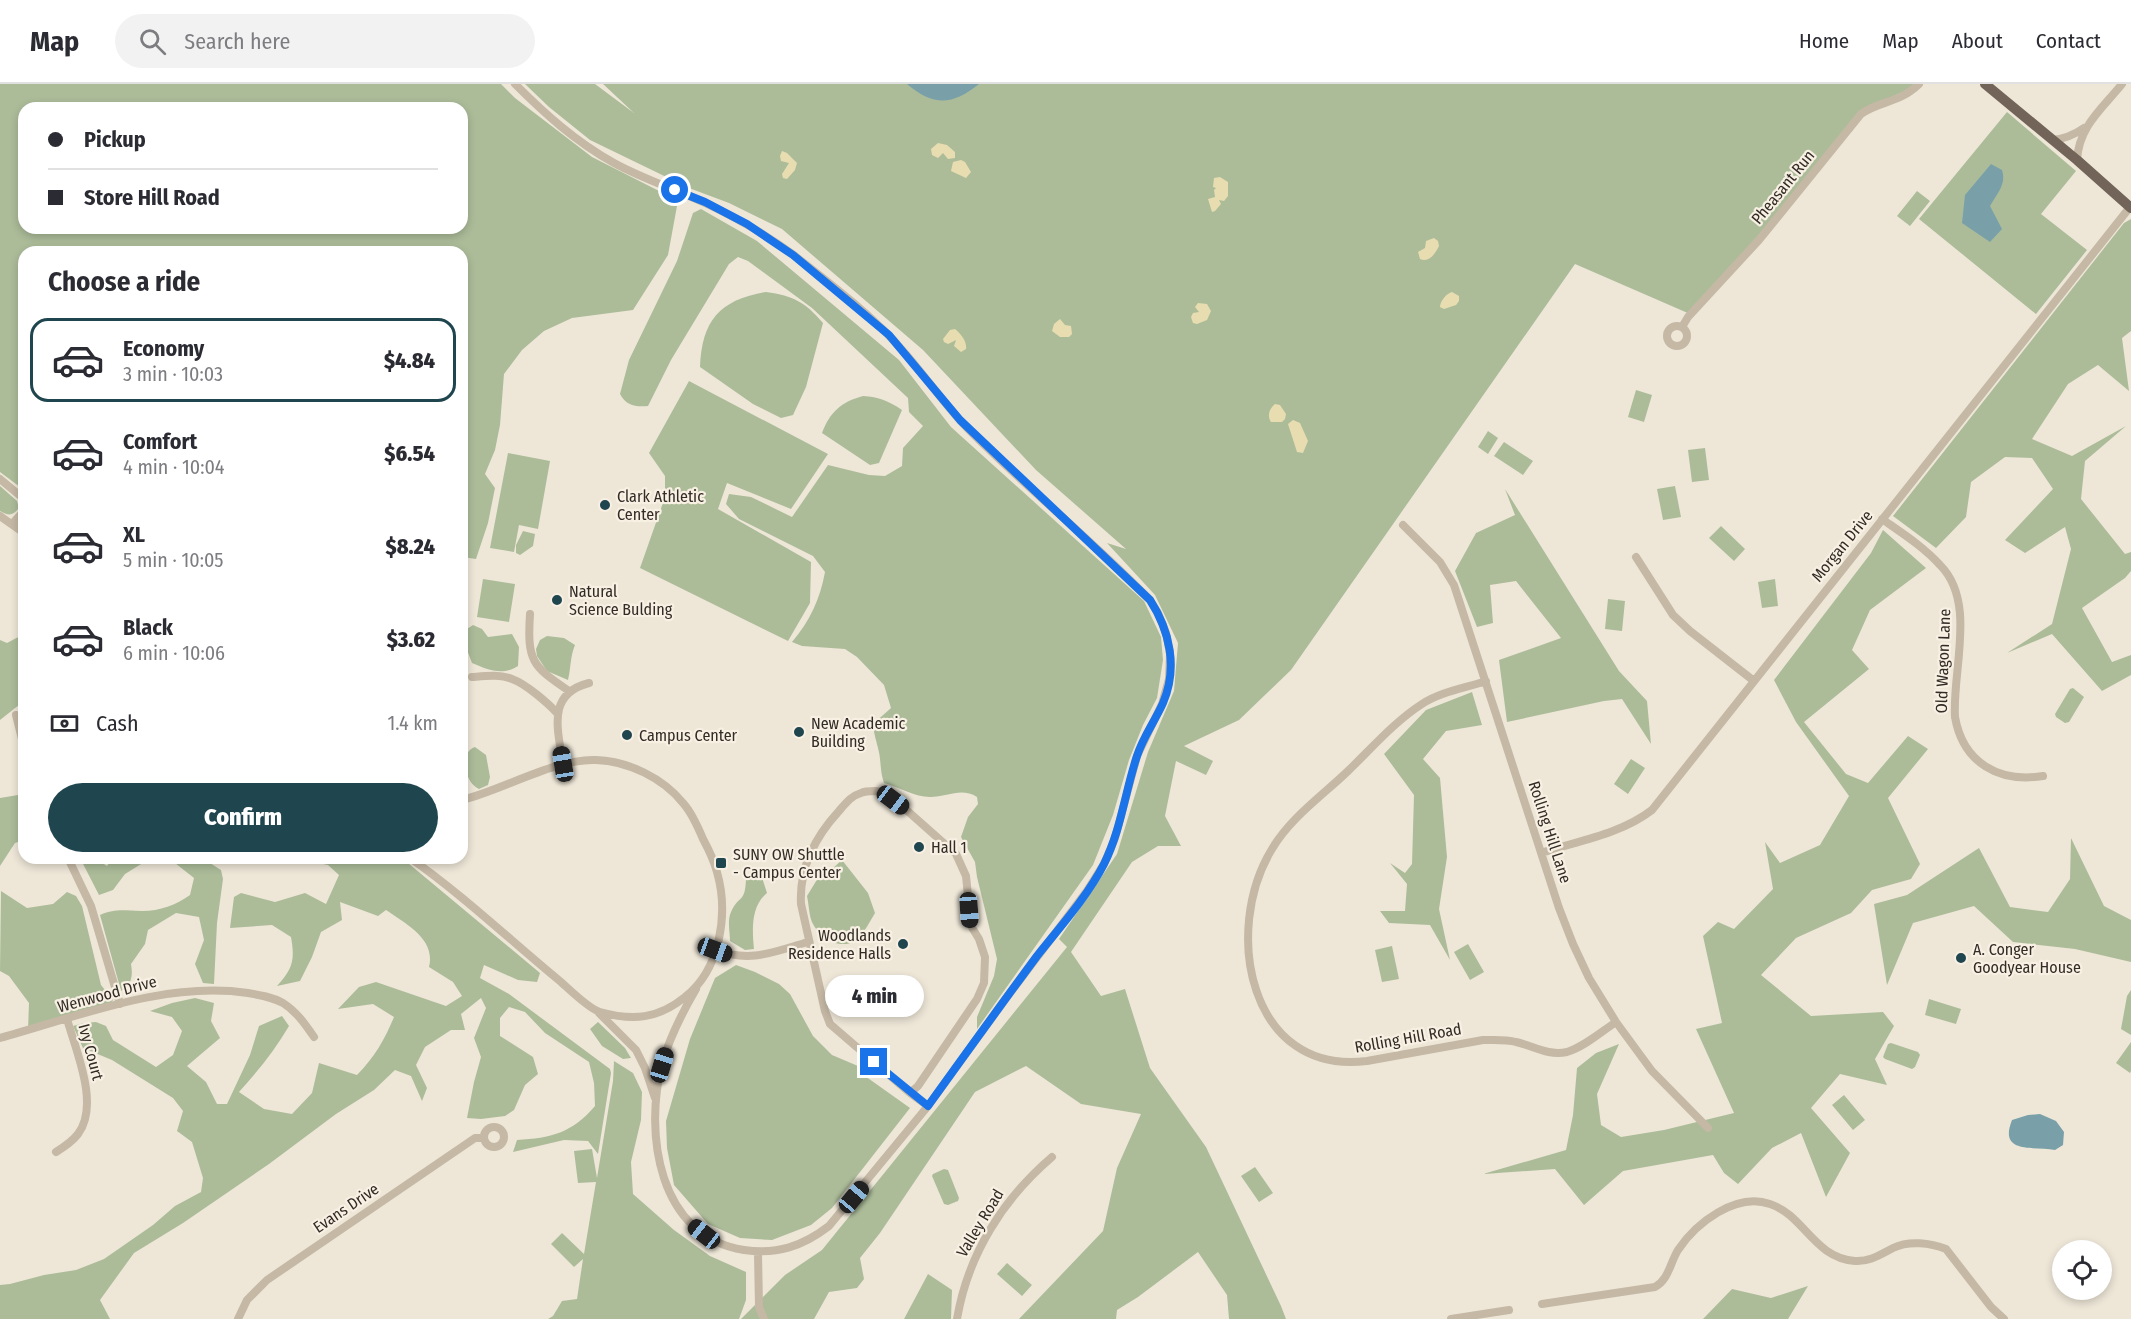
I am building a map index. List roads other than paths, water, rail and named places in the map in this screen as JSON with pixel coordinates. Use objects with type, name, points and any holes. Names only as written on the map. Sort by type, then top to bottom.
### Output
[{"type":"main road","points":[[1985,84],[2077,160],[2130,208]]},
{"type":"street","points":[[468,799],[484,795],[563,764],[597,760],[627,766],[654,779],[683,803],[698,827],[718,874],[722,915],[715,950],[706,974],[670,1038],[655,1098],[661,1168],[674,1202],[693,1225],[713,1240],[738,1250],[758,1252],[792,1248],[817,1236],[829,1226],[928,1106],[1006,997],[1087,891],[1104,864],[1116,838],[1137,756],[1167,691],[1170,654],[1166,633],[1150,600],[960,420],[889,335],[793,255],[747,224],[705,202],[613,163],[581,142],[545,113],[515,84]]},
{"type":"street","name":"Pheasant Run","points":[[1682,327],[1688,317],[1759,240],[1861,114],[1869,108],[1909,94],[1919,84]]},
{"type":"street","points":[[2077,160],[2079,141],[2087,126],[2122,84]]},
{"type":"street","points":[[2052,140],[2075,134],[2087,126]]},
{"type":"street","name":"Morgan Drive","points":[[1541,852],[1627,825],[1652,810],[2130,208]]},
{"type":"street","points":[[0,479],[18,495]]},
{"type":"street","points":[[0,516],[18,528]]},
{"type":"street","points":[[12,524],[18,518]]},
{"type":"street","name":"Old Wagon Lane","points":[[1882,519],[1942,566],[1952,580],[1959,598],[1960,616],[1954,706],[1957,726],[1967,747],[1981,763],[1997,774],[2025,779],[2043,776]]},
{"type":"street","name":"Rolling Hill Lane","points":[[1403,525],[1440,562],[1454,585],[1559,908],[1590,978],[1616,1022],[1652,1071],[1708,1128]]},
{"type":"street","points":[[1636,557],[1673,615],[1754,681]]},
{"type":"street","points":[[530,614],[530,653],[536,666],[569,691]]},
{"type":"street","points":[[472,677],[511,678],[550,705],[558,714]]},
{"type":"street","name":"Rolling Hill Road","points":[[1486,681],[1431,699],[1402,719],[1279,837],[1257,878],[1248,916],[1247,946],[1250,969],[1258,994],[1272,1021],[1290,1042],[1316,1057],[1334,1062],[1367,1061],[1483,1040],[1502,1039],[1546,1053],[1559,1053],[1576,1048],[1616,1022]]},
{"type":"street","points":[[563,764],[558,714],[563,698],[569,691],[589,683]]},
{"type":"street","points":[[16,715],[18,723]]},
{"type":"street","points":[[910,1093],[918,1086],[977,999],[984,983],[985,957],[979,939],[971,926],[966,876],[956,854],[884,792],[861,792],[849,799],[828,822],[814,842],[803,870],[800,889],[801,904],[808,942],[830,1024],[910,1093],[928,1106]]},
{"type":"street","points":[[71,864],[91,906],[120,1004]]},
{"type":"street","points":[[423,864],[598,1012],[636,1050],[655,1098]]},
{"type":"street","points":[[715,950],[731,956],[751,957],[808,942]]},
{"type":"street","points":[[598,1012],[642,1018],[655,1015],[674,1006],[696,989]]},
{"type":"street","name":"Wenwood Drive","points":[[0,1038],[120,1004],[200,990],[260,995],[284,1004],[301,1018],[314,1037]]},
{"type":"street","name":"Ivy Court","points":[[56,1152],[80,1132],[88,1105],[86,1087],[67,1019]]},
{"type":"street","name":"Evans Drive","points":[[237,1319],[247,1300],[267,1280],[475,1138],[484,1138]]},
{"type":"street","name":"Valley Road","points":[[957,1319],[960,1297],[969,1269],[996,1220],[1018,1189],[1052,1156]]},
{"type":"street","points":[[1542,1304],[1655,1287],[1662,1283],[1685,1239],[1700,1225],[1735,1205],[1762,1202],[1786,1212],[1822,1248],[1841,1258],[1855,1261],[1866,1260],[1911,1243],[1936,1245],[1946,1249],[1991,1307],[2004,1319]]},
{"type":"street","points":[[758,1252],[759,1307],[764,1319]]},
{"type":"street","points":[[1451,1319],[1509,1310]]},
{"type":"water","points":[[907,84],[979,84],[961,96],[935,100],[926,97]]},
{"type":"water","points":[[1991,164],[2002,170],[2003,180],[1990,206],[2002,229],[1990,242],[1962,223],[1965,195]]},
{"type":"water","points":[[2040,1114],[2056,1121],[2064,1132],[2063,1145],[2055,1150],[2020,1147],[2014,1144],[2010,1139],[2009,1131],[2012,1120]]},
{"type":"place","name":"Clark Athletic Center","points":[[605,505]]},
{"type":"place","name":"Natural Science Bulding","points":[[557,600]]},
{"type":"place","name":"New Academic Building","points":[[799,732]]},
{"type":"place","name":"Campus Center","points":[[627,735]]},
{"type":"place","name":"Hall 1","points":[[919,847]]},
{"type":"place","name":"SUNY OW Shuttle - Campus Center","points":[[721,863]]},
{"type":"place","name":"Woodlands Residence Halls","points":[[903,944]]},
{"type":"place","name":"A. Conger Goodyear House","points":[[1961,958]]}]
